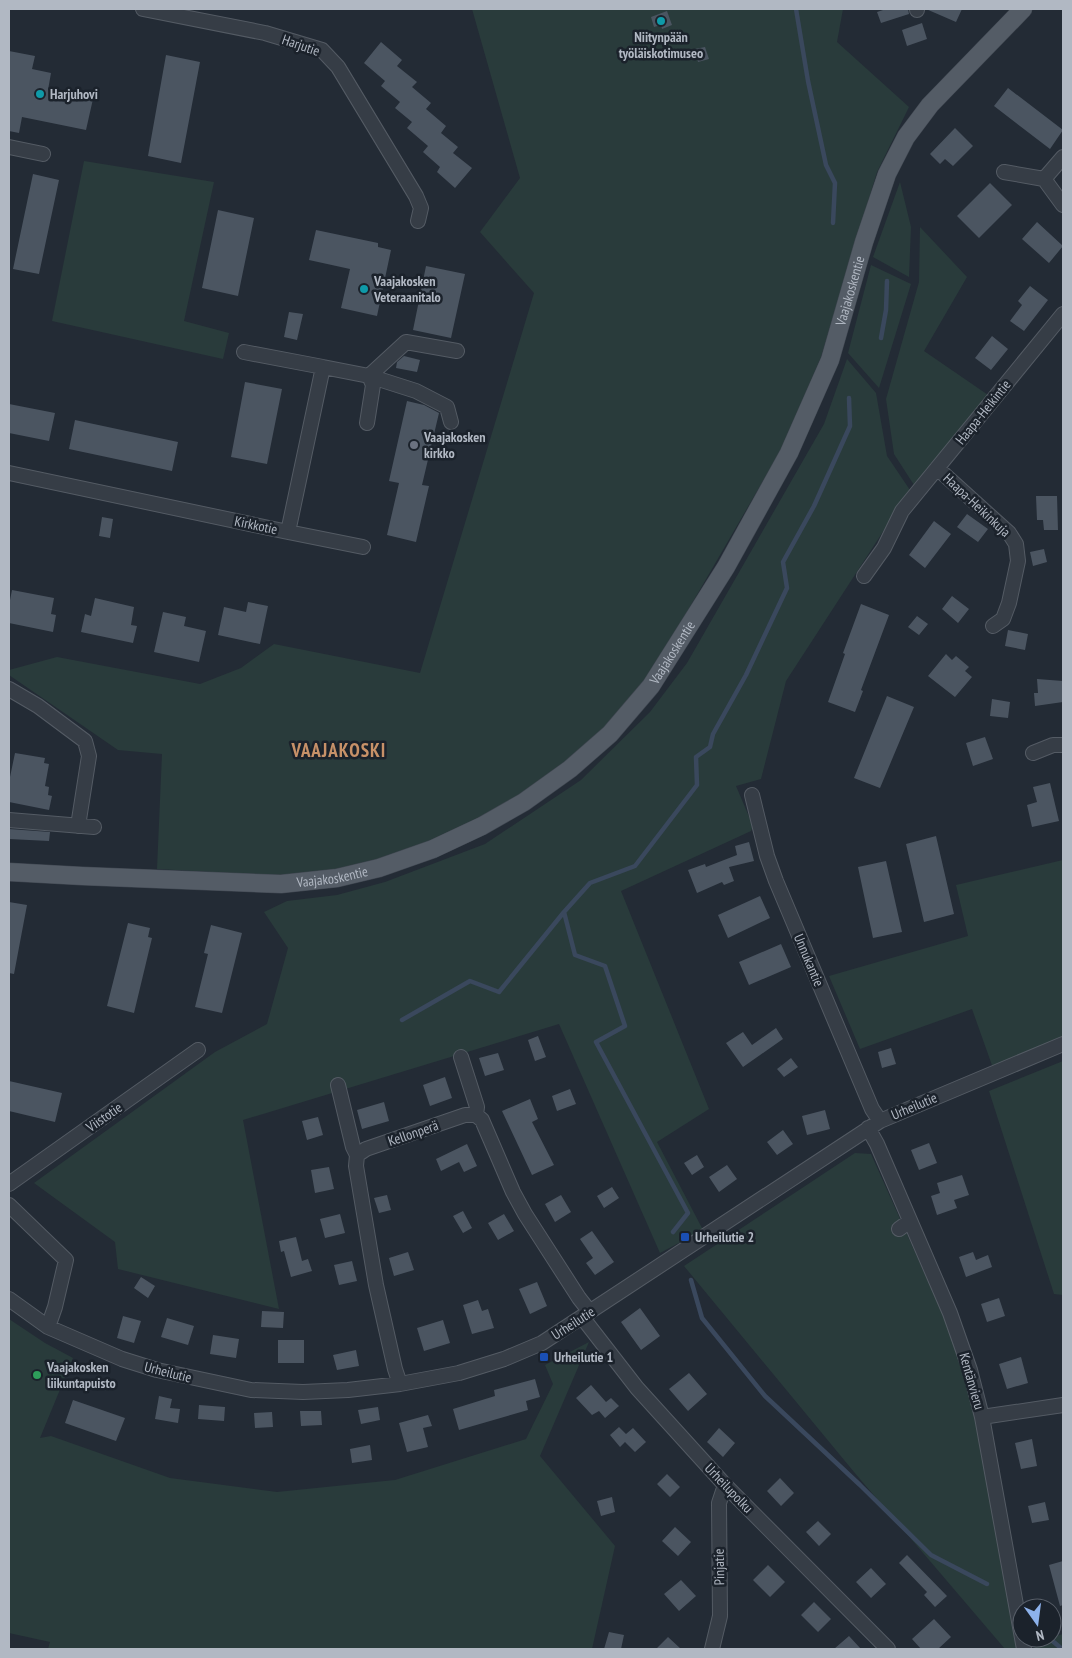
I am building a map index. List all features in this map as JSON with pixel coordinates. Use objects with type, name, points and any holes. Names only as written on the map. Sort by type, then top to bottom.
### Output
[{"type":"main road","name":"Vaajakoskentie","points":[[9,872],[281,884],[336,878],[379,868],[433,849],[482,826],[516,807],[570,769],[610,734],[651,686],[726,567],[789,453],[830,360],[869,225],[887,174],[906,137],[930,105],[1023,9]]},
{"type":"street","name":"Harjutie","points":[[143,9],[265,33],[322,50],[338,67],[416,196],[421,208],[418,221]]},
{"type":"street","points":[[9,147],[43,154]]},
{"type":"street","points":[[1044,179],[1063,157]]},
{"type":"street","points":[[1004,172],[1044,179],[1063,205]]},
{"type":"street","name":"Haapa-Heikintie","points":[[864,576],[884,548],[902,511],[1059,328],[1063,314]]},
{"type":"street","points":[[369,376],[406,342],[457,351]]},
{"type":"street","points":[[244,352],[369,376],[416,391],[447,407],[451,422]]},
{"type":"street","name":"Kirkkotie","points":[[9,473],[288,532],[323,367]]},
{"type":"street","points":[[368,423],[372,385],[369,376]]},
{"type":"street","name":"Haapa-Heikinkuja","points":[[937,468],[1009,533],[1016,544],[1018,561],[1009,603],[1003,619],[993,626]]},
{"type":"street","points":[[288,532],[363,547]]},
{"type":"street","points":[[9,688],[38,706],[85,741],[89,756],[78,826]]},
{"type":"street","points":[[1032,753],[1053,745],[1063,745]]},
{"type":"street","name":"Unnukantie","points":[[752,795],[767,856],[776,881],[872,1108],[880,1121]]},
{"type":"street","points":[[9,820],[94,827]]},
{"type":"street","name":"Urheilutie","points":[[9,1299],[48,1327],[113,1355],[157,1370],[252,1390],[302,1392],[348,1390],[400,1384],[459,1373],[504,1359],[542,1343],[880,1121],[1063,1044]]},
{"type":"street","name":"Viistotie","points":[[9,1184],[198,1050]]},
{"type":"street","points":[[461,1057],[477,1107],[476,1115],[482,1120],[513,1192],[579,1298],[586,1315]]},
{"type":"street","points":[[338,1085],[353,1146],[357,1155],[356,1166],[376,1285],[400,1384]]},
{"type":"street","name":"Kellonperä","points":[[357,1155],[366,1150],[466,1115],[476,1115]]},
{"type":"street","name":"Kentänvieru","points":[[868,1128],[877,1144],[904,1225],[950,1313],[970,1370],[982,1417],[1024,1649]]},
{"type":"street","points":[[9,1205],[66,1260],[55,1307],[48,1327]]},
{"type":"street","name":"Urheilupolku","points":[[586,1315],[637,1388],[725,1485],[888,1649]]},
{"type":"street","points":[[982,1417],[1063,1405]]},
{"type":"street","name":"Pinjatie","points":[[712,1649],[720,1616],[719,1503],[725,1485]]},
{"type":"shaded area","points":[[472,9],[843,9],[837,42],[909,107],[877,172],[821,357],[782,448],[647,681],[607,728],[566,764],[521,795],[478,820],[430,843],[378,861],[337,871],[281,876],[157,869],[162,754],[118,750],[9,675],[9,670],[57,657],[200,684],[241,668],[274,644],[420,673],[534,293],[480,232],[520,178]]},
{"type":"shaded area","points":[[84,161],[214,182],[184,321],[229,333],[223,359],[52,321]]},
{"type":"shaded area","points":[[900,182],[911,227],[909,277],[873,257]]},
{"type":"shaded area","points":[[920,227],[967,277],[924,351],[991,397],[914,485],[894,454],[886,399],[919,282]]},
{"type":"shaded area","points":[[871,265],[911,284],[879,388],[848,353]]},
{"type":"shaded area","points":[[847,359],[876,393],[887,456],[910,490],[786,681],[761,779],[736,786],[753,826],[751,831],[621,891],[709,1109],[657,1142],[703,1230],[660,1253],[559,1024],[243,1120],[279,1309],[118,1269],[115,1242],[34,1183],[215,1052],[267,1024],[288,948],[264,912],[287,901],[337,895],[385,882],[485,844],[581,780],[650,712],[687,663],[824,424]]},
{"type":"shaded area","points":[[1063,860],[1063,1039],[993,1068],[972,1009],[860,1049],[829,976],[968,936],[956,885]]},
{"type":"shaded area","points":[[1063,1061],[1063,1295],[1054,1294],[989,1091]]},
{"type":"shaded area","points":[[855,1153],[871,1154],[945,1319],[964,1370],[976,1420],[1012,1621],[1012,1648],[1017,1649],[1005,1649],[854,1472],[684,1266]]},
{"type":"shaded area","points":[[9,1319],[45,1343],[73,1358],[40,1438],[51,1436],[170,1478],[277,1492],[395,1480],[526,1439],[553,1384],[545,1365],[589,1342],[540,1456],[615,1546],[592,1649],[48,1649],[50,1642],[9,1633]]},
{"type":"shaded area","points":[[1062,1634],[1063,1649],[1035,1649],[1062,1648]]},
{"type":"building","points":[[886,9],[908,9],[909,14],[881,23],[877,12]]},
{"type":"building","points":[[926,9],[962,9],[956,22]]},
{"type":"building","name":"Niitynpään työläiskotimuseo","points":[[667,11],[672,25],[662,29],[661,25],[654,27],[651,17]]},
{"type":"building","points":[[922,23],[927,39],[907,46],[902,30]]},
{"type":"building","points":[[381,42],[402,60],[397,66],[417,82],[412,87],[431,103],[426,109],[446,126],[441,133],[458,147],[453,153],[472,168],[455,188],[437,172],[440,167],[423,152],[428,146],[407,128],[412,122],[395,108],[400,102],[381,86],[385,81],[364,63]]},
{"type":"building","points":[[705,47],[709,59],[698,62],[695,49]]},
{"type":"building","name":"Harjuhovi","points":[[9,51],[35,56],[32,69],[51,73],[48,90],[93,99],[86,130],[22,117],[19,133],[9,131]]},
{"type":"building","points":[[166,55],[200,62],[181,163],[148,156]]},
{"type":"building","points":[[1008,88],[1063,130],[1050,149],[994,106]]},
{"type":"building","points":[[955,128],[973,146],[953,166],[945,159],[940,164],[930,154]]},
{"type":"building","points":[[33,174],[59,180],[39,274],[13,269]]},
{"type":"building","points":[[990,183],[1012,205],[979,238],[957,216]]},
{"type":"building","points":[[218,210],[254,218],[238,296],[202,288]]},
{"type":"building","points":[[1037,222],[1063,246],[1049,263],[1022,239]]},
{"type":"building","name":"Vaajakosken Veteraanitalo","points":[[316,230],[378,243],[378,247],[391,250],[377,316],[341,308],[350,269],[309,260]]},
{"type":"building","points":[[426,266],[465,274],[451,338],[413,330]]},
{"type":"building","points":[[1030,286],[1048,300],[1024,331],[1010,321],[1022,305],[1018,301]]},
{"type":"building","points":[[289,312],[303,314],[297,340],[284,337]]},
{"type":"building","points":[[992,336],[1008,349],[991,370],[975,358]]},
{"type":"building","points":[[404,356],[420,360],[417,372],[396,368],[397,362]]},
{"type":"building","points":[[245,382],[282,389],[267,464],[231,457]]},
{"type":"building","name":"Vaajakosken kirkko","points":[[407,401],[424,405],[439,413],[422,485],[429,486],[416,542],[387,535],[399,483],[389,481]]},
{"type":"building","points":[[9,404],[55,413],[49,441],[9,433]]},
{"type":"building","points":[[75,420],[178,442],[172,471],[69,449]]},
{"type":"building","points":[[1036,496],[1057,496],[1058,530],[1044,530],[1043,520],[1037,520]]},
{"type":"building","points":[[967,514],[988,529],[978,542],[957,527]]},
{"type":"building","points":[[102,517],[113,519],[110,538],[99,536]]},
{"type":"building","points":[[934,521],[951,534],[925,568],[909,555]]},
{"type":"building","points":[[1044,549],[1047,562],[1033,566],[1030,552]]},
{"type":"building","points":[[12,590],[54,598],[51,614],[56,615],[53,632],[9,623],[9,605]]},
{"type":"building","points":[[952,596],[969,609],[958,623],[942,609]]},
{"type":"building","points":[[95,598],[134,607],[131,625],[137,626],[133,643],[81,632],[85,614],[91,616]]},
{"type":"building","points":[[248,602],[268,606],[260,644],[218,635],[224,607],[246,612]]},
{"type":"building","points":[[861,604],[889,615],[861,690],[863,691],[855,712],[828,702]]},
{"type":"building","points":[[163,612],[186,617],[184,626],[206,631],[199,662],[154,652]]},
{"type":"building","points":[[917,616],[928,624],[919,635],[908,627]]},
{"type":"building","points":[[1008,630],[1028,634],[1025,650],[1005,646]]},
{"type":"building","points":[[946,654],[952,660],[956,656],[969,667],[965,671],[972,677],[955,697],[928,676]]},
{"type":"building","points":[[1037,679],[1063,681],[1063,702],[1035,706],[1034,693],[1038,693]]},
{"type":"building","points":[[887,696],[914,707],[880,788],[854,778]]},
{"type":"building","points":[[992,699],[1010,702],[1008,718],[990,716]]},
{"type":"building","points":[[985,737],[993,759],[973,766],[966,743]]},
{"type":"building","points":[[15,753],[45,758],[44,763],[49,764],[45,786],[49,787],[48,795],[52,796],[49,810],[9,802],[9,777]]},
{"type":"building","points":[[1050,783],[1059,821],[1032,827],[1027,805],[1037,802],[1033,787]]},
{"type":"building","points":[[9,829],[50,832],[49,841],[9,839]]},
{"type":"building","points":[[936,836],[954,914],[924,922],[906,844]]},
{"type":"building","points":[[749,842],[754,861],[729,867],[734,881],[724,885],[722,882],[697,893],[688,870],[705,864],[706,867],[737,855],[735,846]]},
{"type":"building","points":[[886,861],[902,932],[873,938],[858,867]]},
{"type":"building","points":[[760,896],[770,918],[728,938],[718,915]]},
{"type":"building","points":[[9,902],[27,905],[14,974],[9,973]]},
{"type":"building","points":[[128,923],[150,928],[148,937],[152,938],[134,1013],[107,1006]]},
{"type":"building","points":[[211,925],[242,933],[222,1013],[195,1007],[208,954],[204,953]]},
{"type":"building","points":[[781,944],[791,967],[749,985],[739,962]]},
{"type":"building","points":[[776,1028],[783,1039],[743,1067],[726,1043],[743,1032],[752,1045]]},
{"type":"building","points":[[538,1036],[546,1057],[535,1061],[528,1040]]},
{"type":"building","points":[[891,1048],[896,1064],[882,1068],[878,1052]]},
{"type":"building","points":[[498,1053],[504,1070],[485,1076],[479,1058]]},
{"type":"building","points":[[791,1058],[798,1067],[784,1077],[777,1069]]},
{"type":"building","points":[[445,1077],[452,1098],[430,1106],[423,1085]]},
{"type":"building","points":[[9,1081],[62,1093],[55,1122],[9,1111]]},
{"type":"building","points":[[570,1089],[576,1104],[557,1111],[552,1096]]},
{"type":"building","points":[[530,1099],[538,1119],[532,1122],[554,1165],[532,1175],[502,1111]]},
{"type":"building","points":[[384,1102],[389,1121],[362,1129],[357,1110]]},
{"type":"building","points":[[825,1110],[830,1129],[807,1135],[802,1116]]},
{"type":"building","points":[[318,1117],[323,1135],[307,1140],[302,1121]]},
{"type":"building","points":[[783,1130],[793,1144],[777,1155],[767,1142]]},
{"type":"building","points":[[929,1143],[937,1163],[919,1170],[911,1150]]},
{"type":"building","points":[[467,1144],[477,1166],[464,1172],[459,1162],[441,1171],[436,1159]]},
{"type":"building","points":[[697,1155],[704,1167],[692,1175],[684,1163]]},
{"type":"building","points":[[727,1165],[737,1179],[719,1192],[709,1177]]},
{"type":"building","points":[[329,1167],[334,1189],[315,1193],[311,1170]]},
{"type":"building","points":[[962,1175],[969,1195],[954,1200],[957,1208],[937,1215],[931,1196],[940,1193],[937,1183]]},
{"type":"building","points":[[612,1187],[619,1198],[604,1208],[597,1196]]},
{"type":"building","points":[[387,1195],[391,1210],[379,1213],[374,1198]]},
{"type":"building","points":[[561,1195],[571,1212],[555,1222],[545,1204]]},
{"type":"building","points":[[463,1211],[472,1228],[463,1233],[453,1216]]},
{"type":"building","points":[[340,1214],[345,1233],[325,1238],[320,1219]]},
{"type":"building","points":[[504,1214],[514,1231],[498,1240],[488,1223]]},
{"type":"building","points":[[592,1231],[614,1262],[595,1275],[586,1263],[593,1258],[580,1239]]},
{"type":"building","points":[[296,1237],[302,1261],[308,1259],[312,1271],[291,1277],[284,1251],[281,1252],[279,1241]]},
{"type":"building","points":[[408,1252],[414,1270],[394,1276],[389,1258]]},
{"type":"building","points":[[973,1252],[976,1260],[988,1255],[992,1267],[966,1277],[959,1257]]},
{"type":"building","points":[[352,1261],[357,1281],[339,1285],[334,1265]]},
{"type":"building","points":[[141,1277],[155,1286],[148,1298],[134,1288]]},
{"type":"building","points":[[537,1282],[547,1306],[530,1314],[519,1289]]},
{"type":"building","points":[[999,1298],[1005,1316],[987,1322],[981,1304]]},
{"type":"building","points":[[478,1300],[482,1311],[488,1309],[494,1328],[472,1334],[463,1305]]},
{"type":"building","points":[[640,1308],[660,1336],[641,1350],[621,1322]]},
{"type":"building","points":[[262,1311],[284,1312],[283,1328],[261,1327]]},
{"type":"building","points":[[123,1316],[141,1321],[134,1343],[117,1338]]},
{"type":"building","points":[[167,1318],[194,1326],[188,1345],[161,1337]]},
{"type":"building","points":[[443,1320],[450,1343],[424,1351],[417,1328]]},
{"type":"building","points":[[213,1335],[239,1339],[236,1358],[210,1354]]},
{"type":"building","points":[[278,1340],[304,1340],[304,1363],[278,1363]]},
{"type":"building","points":[[356,1350],[359,1366],[337,1370],[333,1355]]},
{"type":"building","points":[[1021,1357],[1028,1383],[1007,1389],[999,1364]]},
{"type":"building","points":[[689,1373],[707,1394],[688,1411],[669,1389]]},
{"type":"building","points":[[535,1379],[540,1397],[526,1401],[528,1410],[459,1430],[453,1409],[495,1396],[494,1390]]},
{"type":"building","points":[[591,1385],[606,1402],[611,1398],[619,1406],[605,1418],[599,1411],[592,1415],[576,1398]]},
{"type":"building","points":[[159,1396],[172,1399],[170,1408],[180,1409],[178,1423],[155,1419]]},
{"type":"building","points":[[73,1400],[125,1418],[116,1441],[65,1423]]},
{"type":"building","points":[[199,1405],[225,1407],[224,1421],[198,1419]]},
{"type":"building","points":[[378,1407],[380,1420],[361,1424],[358,1410]]},
{"type":"building","points":[[300,1411],[321,1411],[322,1425],[301,1426]]},
{"type":"building","points":[[272,1412],[273,1427],[255,1428],[254,1413]]},
{"type":"building","points":[[428,1415],[432,1426],[423,1428],[428,1447],[407,1452],[399,1423]]},
{"type":"building","points":[[619,1427],[626,1434],[633,1428],[646,1442],[635,1452],[625,1442],[620,1447],[610,1435]]},
{"type":"building","points":[[719,1428],[735,1443],[723,1457],[707,1442]]},
{"type":"building","points":[[1032,1439],[1037,1466],[1021,1469],[1015,1443]]},
{"type":"building","points":[[370,1445],[372,1460],[352,1463],[350,1449]]},
{"type":"building","points":[[667,1474],[680,1487],[670,1497],[657,1484]]},
{"type":"building","points":[[780,1478],[794,1493],[781,1506],[767,1491]]},
{"type":"building","points":[[612,1497],[615,1512],[601,1516],[597,1501]]},
{"type":"building","points":[[1045,1502],[1049,1520],[1032,1523],[1028,1506]]},
{"type":"building","points":[[818,1521],[831,1534],[819,1546],[806,1532]]},
{"type":"building","points":[[675,1527],[691,1542],[678,1556],[662,1541]]},
{"type":"building","points":[[907,1555],[947,1596],[935,1607],[924,1595],[927,1592],[899,1563]]},
{"type":"building","points":[[1063,1561],[1063,1605],[1062,1598],[1058,1598],[1049,1565]]},
{"type":"building","points":[[768,1565],[785,1582],[770,1597],[753,1580]]},
{"type":"building","points":[[871,1568],[886,1584],[871,1598],[856,1582]]},
{"type":"building","points":[[681,1580],[696,1596],[679,1611],[664,1594]]},
{"type":"building","points":[[814,1602],[831,1619],[818,1632],[801,1615]]},
{"type":"building","points":[[934,1619],[951,1637],[938,1649],[921,1649],[912,1639]]},
{"type":"building","points":[[609,1632],[624,1635],[621,1649],[604,1649]]},
{"type":"building","points":[[849,1636],[861,1649],[834,1649]]},
{"type":"building","points":[[668,1637],[681,1649],[656,1649]]},
{"type":"waterway","points":[[796,9],[808,81],[826,165],[835,183],[833,223]]},
{"type":"waterway","points":[[881,338],[886,310],[887,281]]},
{"type":"waterway","points":[[673,1232],[688,1213],[596,1042],[625,1026],[605,966],[575,955],[564,912],[590,883],[635,866],[697,785],[696,757],[710,747],[713,734],[746,675],[787,588],[783,562],[814,506],[850,426],[849,398]]},
{"type":"waterway","points":[[402,1020],[470,981],[499,992],[564,912]]},
{"type":"waterway","points":[[691,1280],[702,1318],[765,1396],[931,1555],[987,1584]]},
{"type":"place","name":"Niitynpään työläiskotimuseo","points":[[661,21]]},
{"type":"place","name":"Harjuhovi","points":[[40,94]]},
{"type":"place","name":"Vaajakosken Veteraanitalo","points":[[364,289]]},
{"type":"place","name":"Vaajakosken kirkko","points":[[414,445]]},
{"type":"place","name":"Urheilutie 2","points":[[685,1237]]},
{"type":"place","name":"Urheilutie 1","points":[[544,1357]]},
{"type":"place","name":"Vaajakosken liikuntapuisto","points":[[37,1375]]},
{"type":"district","name":"VAAJAKOSKI","points":[[339,750]]}]
